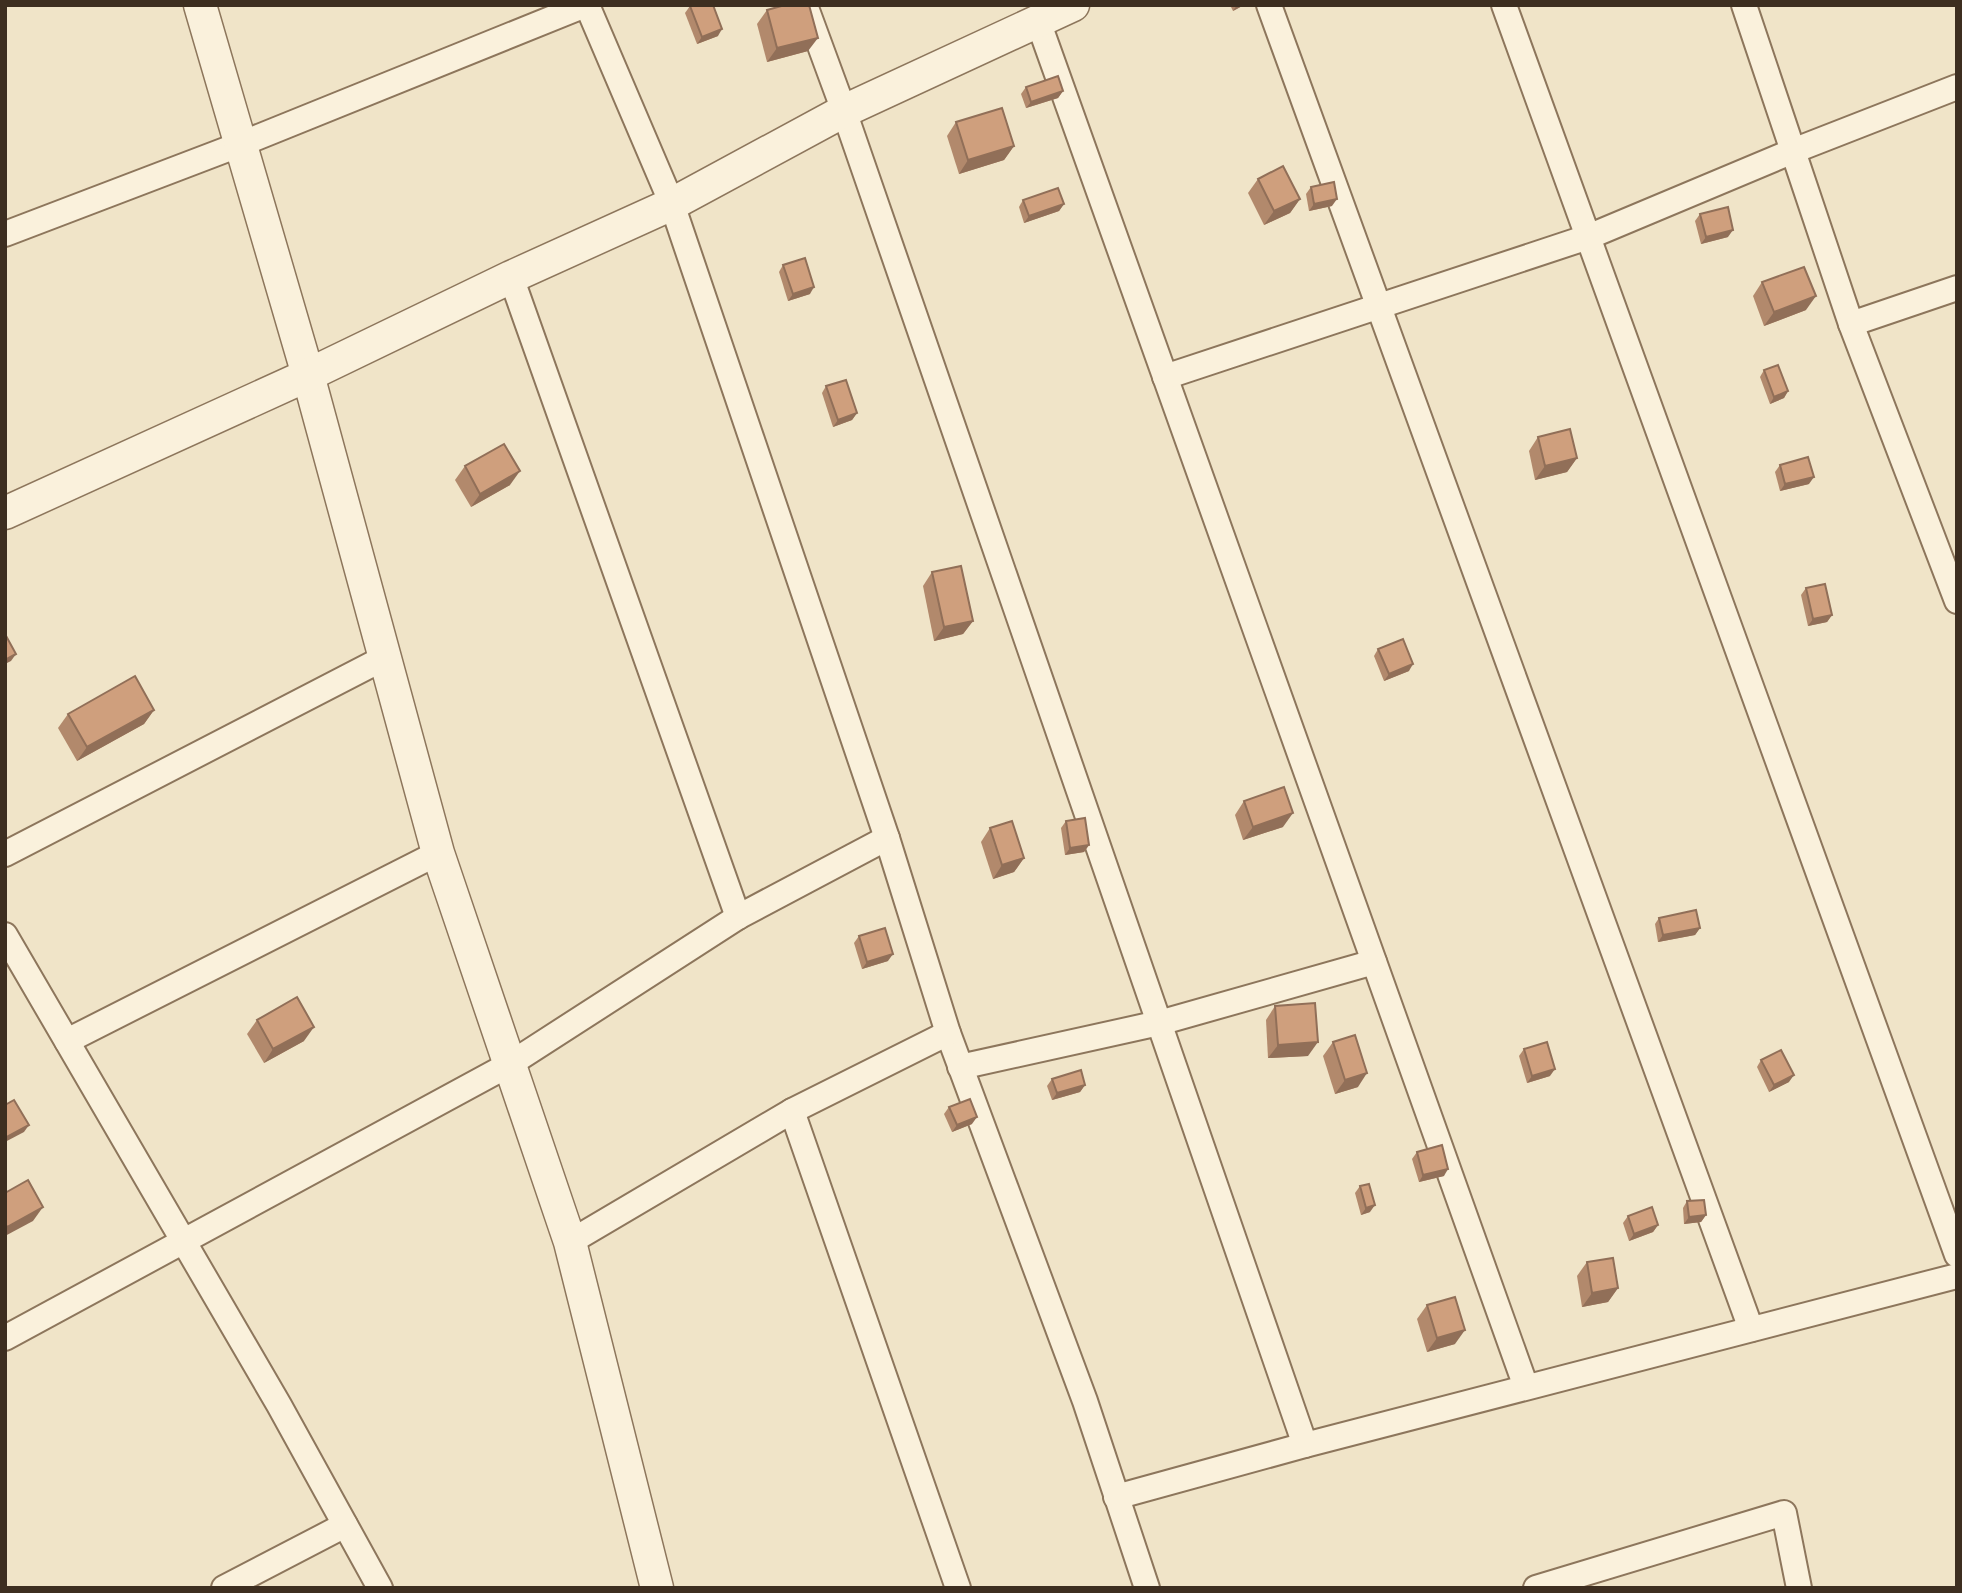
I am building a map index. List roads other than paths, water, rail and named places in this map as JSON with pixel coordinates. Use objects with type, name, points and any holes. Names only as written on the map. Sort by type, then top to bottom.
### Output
[{"type":"street","points":[[200,5],[308,375],[438,853],[570,1242],[657,1588]]},
{"type":"street","points":[[5,234],[241,144],[586,5],[672,204],[887,838],[948,1033],[1085,1401],[1147,1588]]},
{"type":"street","points":[[805,5],[1305,1445]]},
{"type":"street","points":[[5,513],[308,375],[511,277],[672,204],[844,111],[1073,5]]},
{"type":"street","points":[[1269,5],[1751,1329]]},
{"type":"street","points":[[1504,5],[1957,1255]]},
{"type":"street","points":[[1744,5],[1851,324],[1957,601]]},
{"type":"street","points":[[1038,22],[1526,1387]]},
{"type":"street","points":[[1165,377],[1588,237],[1793,151],[1957,87]]},
{"type":"street","points":[[511,277],[738,917]]},
{"type":"street","points":[[1851,324],[1957,288]]},
{"type":"street","points":[[5,854],[386,657]]},
{"type":"street","points":[[5,1338],[510,1064],[738,917],[887,838]]},
{"type":"street","points":[[67,1041],[438,853]]},
{"type":"street","points":[[5,935],[279,1405],[380,1588]]},
{"type":"street","points":[[960,1067],[1159,1023],[1374,962]]},
{"type":"street","points":[[570,1242],[792,1111],[948,1033]]},
{"type":"street","points":[[792,1111],[958,1588]]},
{"type":"street","points":[[1116,1497],[1305,1445],[1957,1276]]},
{"type":"street","points":[[1536,1588],[1784,1513],[1799,1588]]},
{"type":"street","points":[[224,1588],[345,1524]]}]
